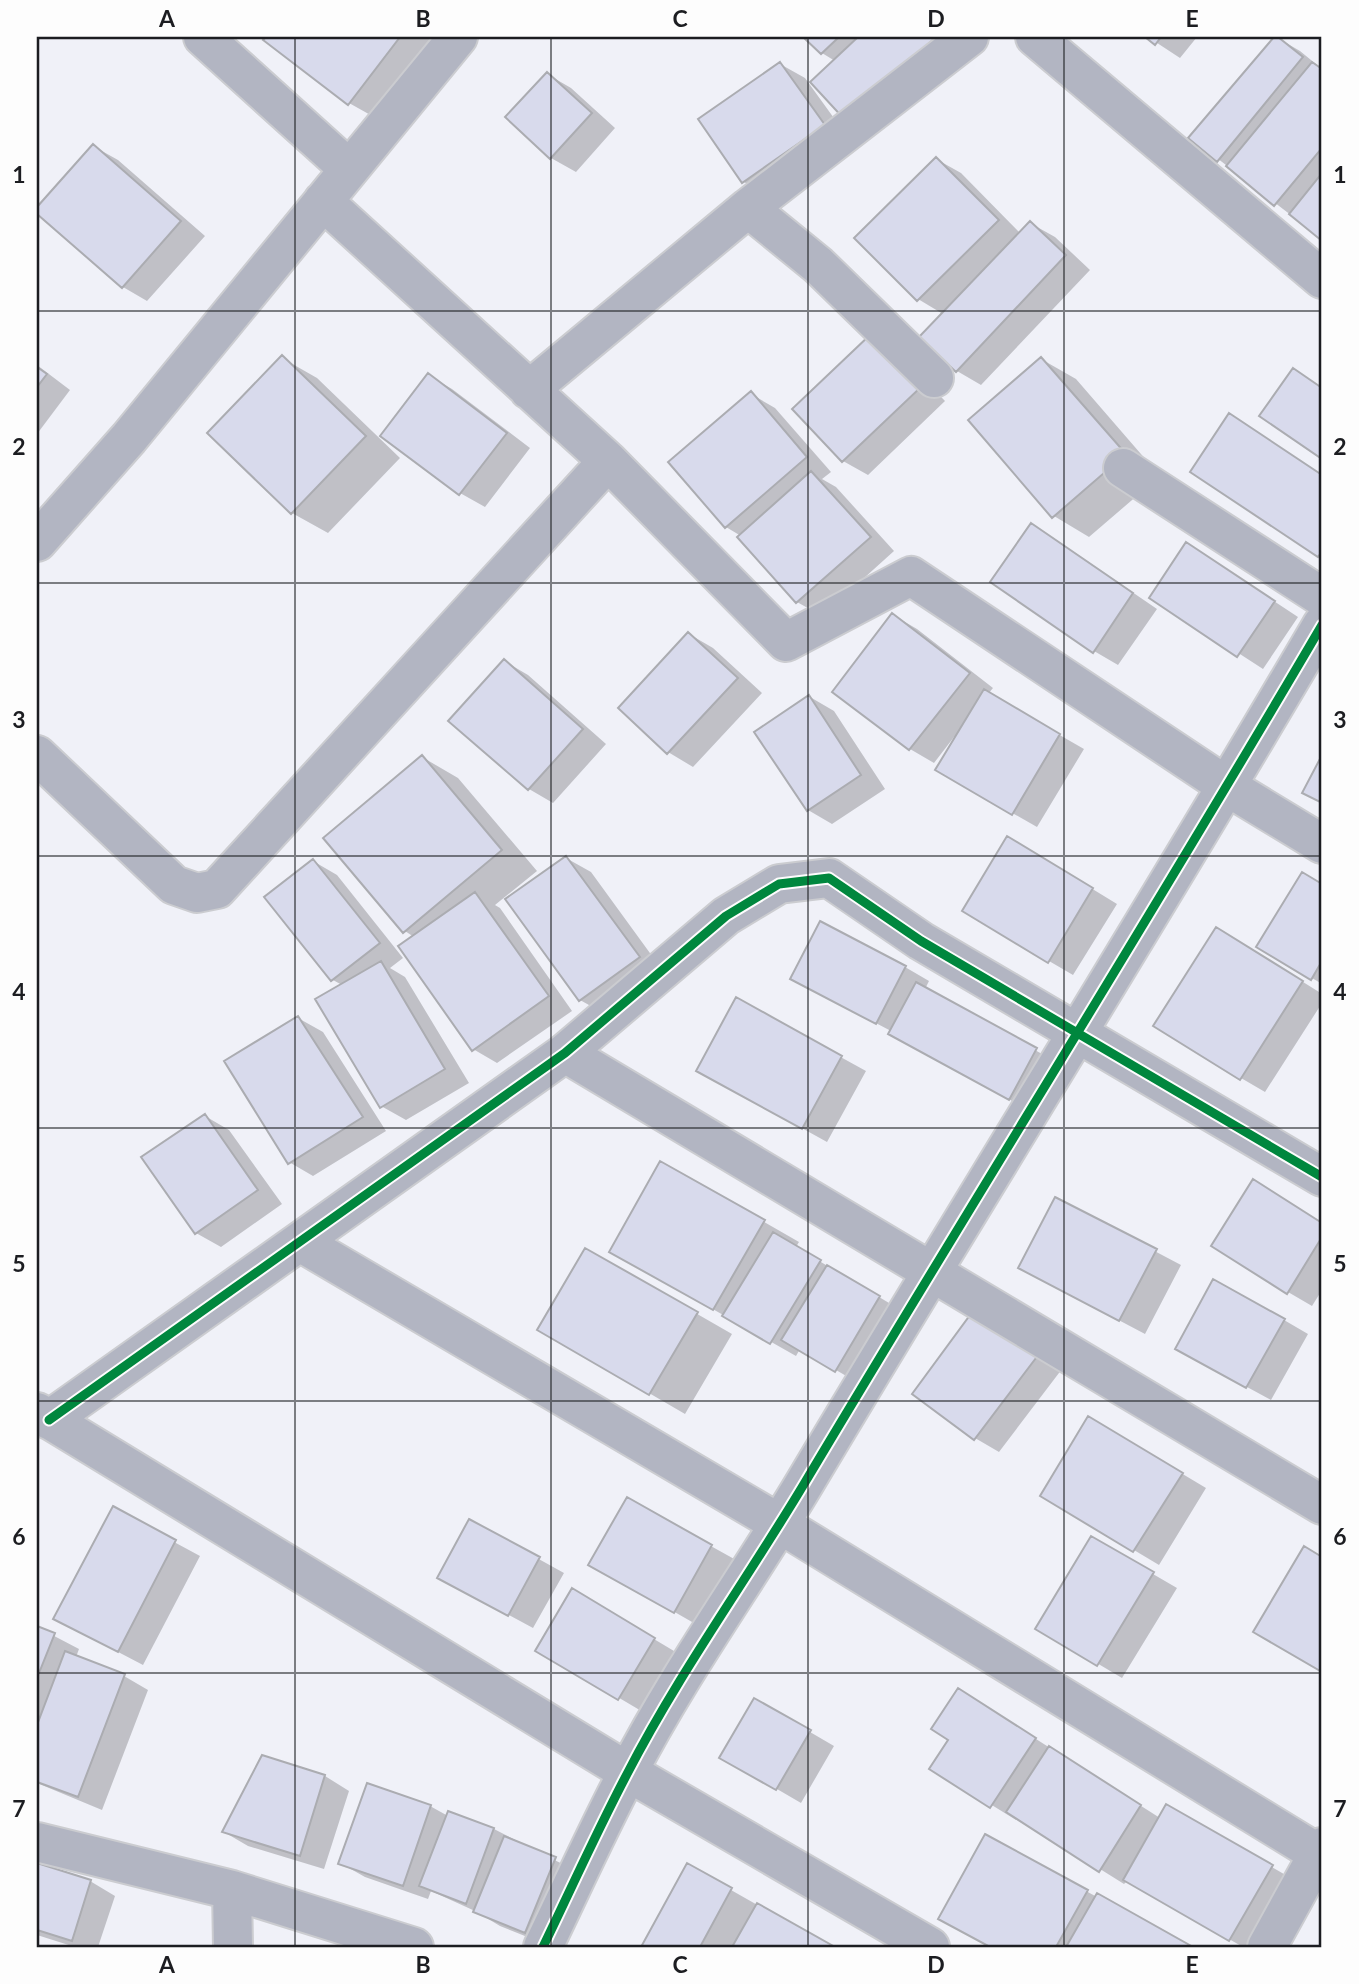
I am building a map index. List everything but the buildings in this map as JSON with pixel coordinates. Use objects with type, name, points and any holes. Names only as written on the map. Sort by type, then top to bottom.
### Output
[{"type":"street","points":[[203,37],[349,169]]},
{"type":"street","points":[[37,542],[129,438],[458,37]]},
{"type":"street","points":[[528,390],[748,208],[969,37]]},
{"type":"street","points":[[1035,37],[1322,279]]},
{"type":"street","points":[[323,201],[608,461],[786,642],[911,576],[1227,787],[1322,844]]},
{"type":"street","points":[[748,208],[818,265],[934,378]]},
{"type":"street","points":[[37,755],[174,885],[197,893],[217,889],[608,461]]},
{"type":"street","points":[[1123,468],[1322,597]]},
{"type":"street","points":[[543,1947],[628,1772],[706,1639],[780,1524],[1227,787],[1322,625]]},
{"type":"street","points":[[930,1947],[628,1772],[43,1416],[300,1242],[565,1054],[726,916],[779,884],[829,878],[921,941],[1322,1177]]},
{"type":"street","points":[[565,1054],[1322,1505]]},
{"type":"street","points":[[300,1242],[780,1524],[1321,1852],[1267,1947]]},
{"type":"street","points":[[37,1842],[232,1891],[414,1947]]},
{"type":"street","points":[[232,1891],[233,1947]]},
{"type":"cycle path","points":[[543,1947],[616,1795],[668,1700],[804,1484],[1322,625]]},
{"type":"cycle path","points":[[49,1420],[565,1053],[726,916],[779,884],[829,878],[921,941],[1322,1177]]}]
